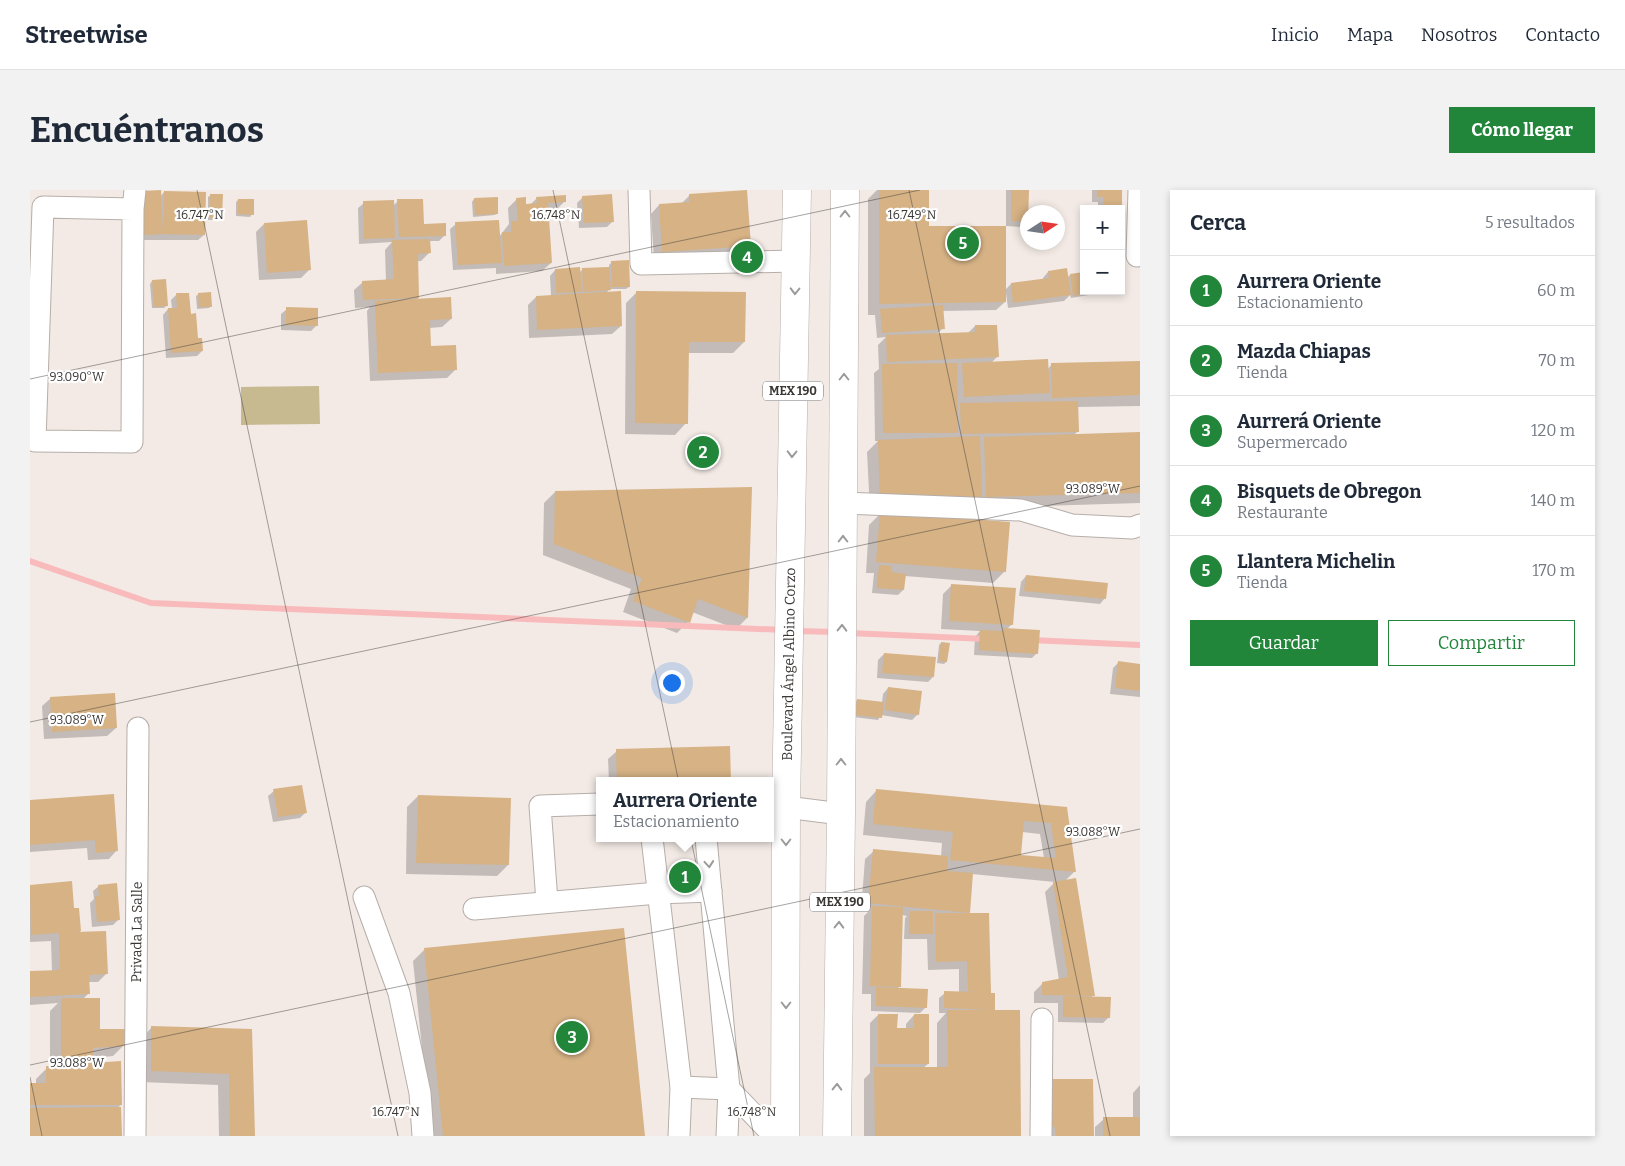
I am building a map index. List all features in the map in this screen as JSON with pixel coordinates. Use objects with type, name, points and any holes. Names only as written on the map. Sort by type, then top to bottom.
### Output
[{"type":"main road","name":"Boulevard Ángel Albino Corzo","points":[[786,1136],[778,806],[789,671],[797,190]]},
{"type":"main road","name":"MEX 190","points":[[837,1136],[845,190]]},
{"type":"street","points":[[639,190],[641,264],[796,261]]},
{"type":"street","points":[[1137,256],[1139,190]]},
{"type":"street","points":[[134,200],[132,442],[35,441],[44,207],[134,200]]},
{"type":"street","points":[[843,503],[1021,510],[1072,525],[1132,528],[1140,525]]},
{"type":"street","name":"Privada La Salle","points":[[135,1136],[138,728]]},
{"type":"street","points":[[547,902],[540,806],[596,804]]},
{"type":"street","points":[[778,806],[841,814]]},
{"type":"street","points":[[652,842],[681,1087],[679,1136]]},
{"type":"street","points":[[706,842],[729,1089],[727,1136]]},
{"type":"street","points":[[474,909],[658,893],[711,891]]},
{"type":"street","points":[[364,897],[399,993],[420,1093],[423,1136]]},
{"type":"street","points":[[1041,1136],[1042,1019]]},
{"type":"street","points":[[681,1087],[729,1089],[774,1136]]},
{"type":"shaded area","points":[[319,386],[320,424],[241,425],[241,387]]},
{"type":"building","points":[[161,190],[163,234],[144,235],[142,191]]},
{"type":"building","points":[[747,190],[751,246],[662,252],[659,204],[689,202],[689,194]]},
{"type":"building","points":[[879,190],[929,190],[929,226],[1006,226],[1006,302],[879,304]]},
{"type":"building","points":[[1011,190],[1029,190],[1029,205],[1020,205],[1020,222],[1011,221]]},
{"type":"building","points":[[1097,190],[1122,190],[1122,205],[1104,205],[1103,197],[1097,197]]},
{"type":"building","points":[[164,191],[206,192],[205,235],[163,234]]},
{"type":"building","points":[[210,194],[223,194],[222,218],[210,218]]},
{"type":"building","points":[[612,194],[614,222],[584,223],[582,196]]},
{"type":"building","points":[[566,195],[566,202],[548,203],[552,263],[504,266],[502,232],[511,232],[511,221],[518,221],[516,198],[526,197],[526,204],[537,203],[536,197]]},
{"type":"building","points":[[498,197],[498,214],[475,215],[474,198]]},
{"type":"building","points":[[238,199],[254,199],[254,215],[238,214]]},
{"type":"building","points":[[397,199],[423,199],[424,224],[446,223],[446,236],[399,237]]},
{"type":"building","points":[[394,200],[395,238],[364,239],[363,201]]},
{"type":"building","points":[[307,220],[311,270],[267,273],[264,223]]},
{"type":"building","points":[[499,220],[502,263],[458,265],[455,222]]},
{"type":"building","points":[[430,239],[431,253],[418,254],[419,298],[363,300],[362,281],[394,279],[392,240]]},
{"type":"building","points":[[629,260],[630,287],[612,287],[611,261]]},
{"type":"building","points":[[580,267],[582,292],[556,293],[555,269]]},
{"type":"building","points":[[609,267],[611,290],[583,292],[582,268]]},
{"type":"building","points":[[1067,268],[1071,295],[1013,303],[1011,283],[1049,278],[1048,271]]},
{"type":"building","points":[[1080,273],[1080,295],[1073,296],[1070,274]]},
{"type":"building","points":[[166,279],[168,306],[154,307],[152,280]]},
{"type":"building","points":[[621,291],[622,326],[537,330],[536,296]]},
{"type":"building","points":[[636,291],[746,292],[745,342],[689,342],[688,424],[635,423]]},
{"type":"building","points":[[211,292],[212,307],[199,307],[198,293]]},
{"type":"building","points":[[176,293],[189,293],[191,314],[196,313],[198,338],[202,338],[203,351],[171,353],[168,308],[177,308]]},
{"type":"building","points":[[451,297],[452,319],[430,320],[431,346],[456,345],[457,370],[378,373],[375,301]]},
{"type":"building","points":[[943,305],[945,329],[882,333],[880,309]]},
{"type":"building","points":[[286,307],[318,308],[318,326],[286,325]]},
{"type":"building","points":[[975,325],[997,325],[999,357],[887,362],[886,335],[975,332]]},
{"type":"building","points":[[1048,359],[1050,393],[964,397],[962,363]]},
{"type":"building","points":[[1140,361],[1140,395],[1052,398],[1051,363]]},
{"type":"building","points":[[957,363],[958,433],[883,433],[882,364]]},
{"type":"building","points":[[1078,401],[1079,432],[961,434],[960,403]]},
{"type":"building","points":[[1140,432],[1140,493],[986,497],[984,437]]},
{"type":"building","points":[[980,436],[982,497],[880,501],[878,440]]},
{"type":"building","points":[[752,487],[748,618],[698,599],[690,623],[633,601],[642,578],[554,544],[555,491]]},
{"type":"building","points":[[880,512],[1010,522],[1006,572],[876,562]]},
{"type":"building","points":[[879,565],[892,566],[891,572],[906,574],[904,590],[877,588]]},
{"type":"building","points":[[1026,575],[1108,583],[1106,599],[1024,591]]},
{"type":"building","points":[[951,584],[1016,588],[1013,625],[949,621]]},
{"type":"building","points":[[1003,628],[1040,630],[1038,654],[979,650],[980,630],[1003,631]]},
{"type":"building","points":[[941,642],[950,643],[947,662],[939,661]]},
{"type":"building","points":[[884,653],[936,657],[934,677],[882,673]]},
{"type":"building","points":[[1118,661],[1140,664],[1140,691],[1115,688]]},
{"type":"building","points":[[888,687],[922,691],[919,715],[885,710]]},
{"type":"building","points":[[115,693],[117,728],[52,732],[50,697]]},
{"type":"building","points":[[857,699],[884,702],[882,718],[855,715]]},
{"type":"building","points":[[730,746],[731,777],[617,777],[616,749]]},
{"type":"building","points":[[302,785],[307,813],[278,817],[273,789]]},
{"type":"building","points":[[876,789],[1067,807],[1076,872],[950,860],[953,832],[873,824]],"holes":[[[1024,821],[1051,823],[1056,858],[1021,855]]]},
{"type":"building","points":[[114,794],[118,851],[96,853],[95,840],[30,845],[30,800]]},
{"type":"building","points":[[418,795],[511,798],[509,865],[416,863]]},
{"type":"building","points":[[873,849],[948,856],[947,871],[973,873],[970,913],[868,903]]},
{"type":"building","points":[[1076,878],[1095,996],[1042,995],[1042,982],[1068,977],[1053,882]]},
{"type":"building","points":[[72,881],[74,908],[79,908],[81,931],[75,932],[106,931],[108,974],[89,975],[90,994],[30,997],[30,971],[60,970],[59,933],[31,935],[30,885]]},
{"type":"building","points":[[117,883],[120,920],[97,922],[95,896],[99,896],[98,885]]},
{"type":"building","points":[[872,906],[903,907],[901,987],[870,986]]},
{"type":"building","points":[[910,911],[933,911],[933,934],[909,934]]},
{"type":"building","points":[[935,913],[989,913],[991,993],[995,993],[995,1010],[1020,1010],[1021,1136],[875,1136],[874,1067],[948,1067],[947,1010],[990,1010],[944,1008],[944,991],[976,992],[968,991],[967,961],[936,962]]},
{"type":"building","points":[[624,928],[645,1136],[443,1136],[424,948]]},
{"type":"building","points":[[876,987],[928,989],[927,1008],[876,1006]]},
{"type":"building","points":[[1063,996],[1111,997],[1110,1018],[1063,1017]]},
{"type":"building","points":[[61,998],[100,998],[100,1029],[126,1029],[126,1046],[93,1048],[93,1063],[121,1061],[122,1105],[30,1105],[30,1083],[46,1083],[46,1066],[61,1066]]},
{"type":"building","points":[[878,1014],[898,1014],[897,1028],[914,1028],[914,1014],[929,1014],[929,1064],[878,1064]]},
{"type":"building","points":[[151,1026],[252,1029],[255,1136],[230,1136],[229,1074],[151,1071]]},
{"type":"building","points":[[1050,1079],[1093,1079],[1094,1136],[1056,1136],[1055,1127],[1050,1127]]},
{"type":"building","points":[[121,1107],[122,1136],[30,1136],[30,1108]]},
{"type":"building","points":[[1103,1117],[1140,1117],[1140,1136],[1103,1136]]},
{"type":"waterway","points":[[30,561],[151,603],[784,630]]},
{"type":"waterway","points":[[796,631],[836,632]]},
{"type":"waterway","points":[[849,633],[986,639]]},
{"type":"waterway","points":[[1031,640],[1140,645]]},
{"type":"place","name":"Llantera Michelin","points":[[963,243]]},
{"type":"place","name":"Bisquets de Obregon","points":[[747,257]]},
{"type":"place","name":"Mazda Chiapas","points":[[703,452]]},
{"type":"place","name":"Aurrera Oriente","points":[[685,877]]},
{"type":"place","name":"Aurrerá Oriente","points":[[572,1037]]}]
